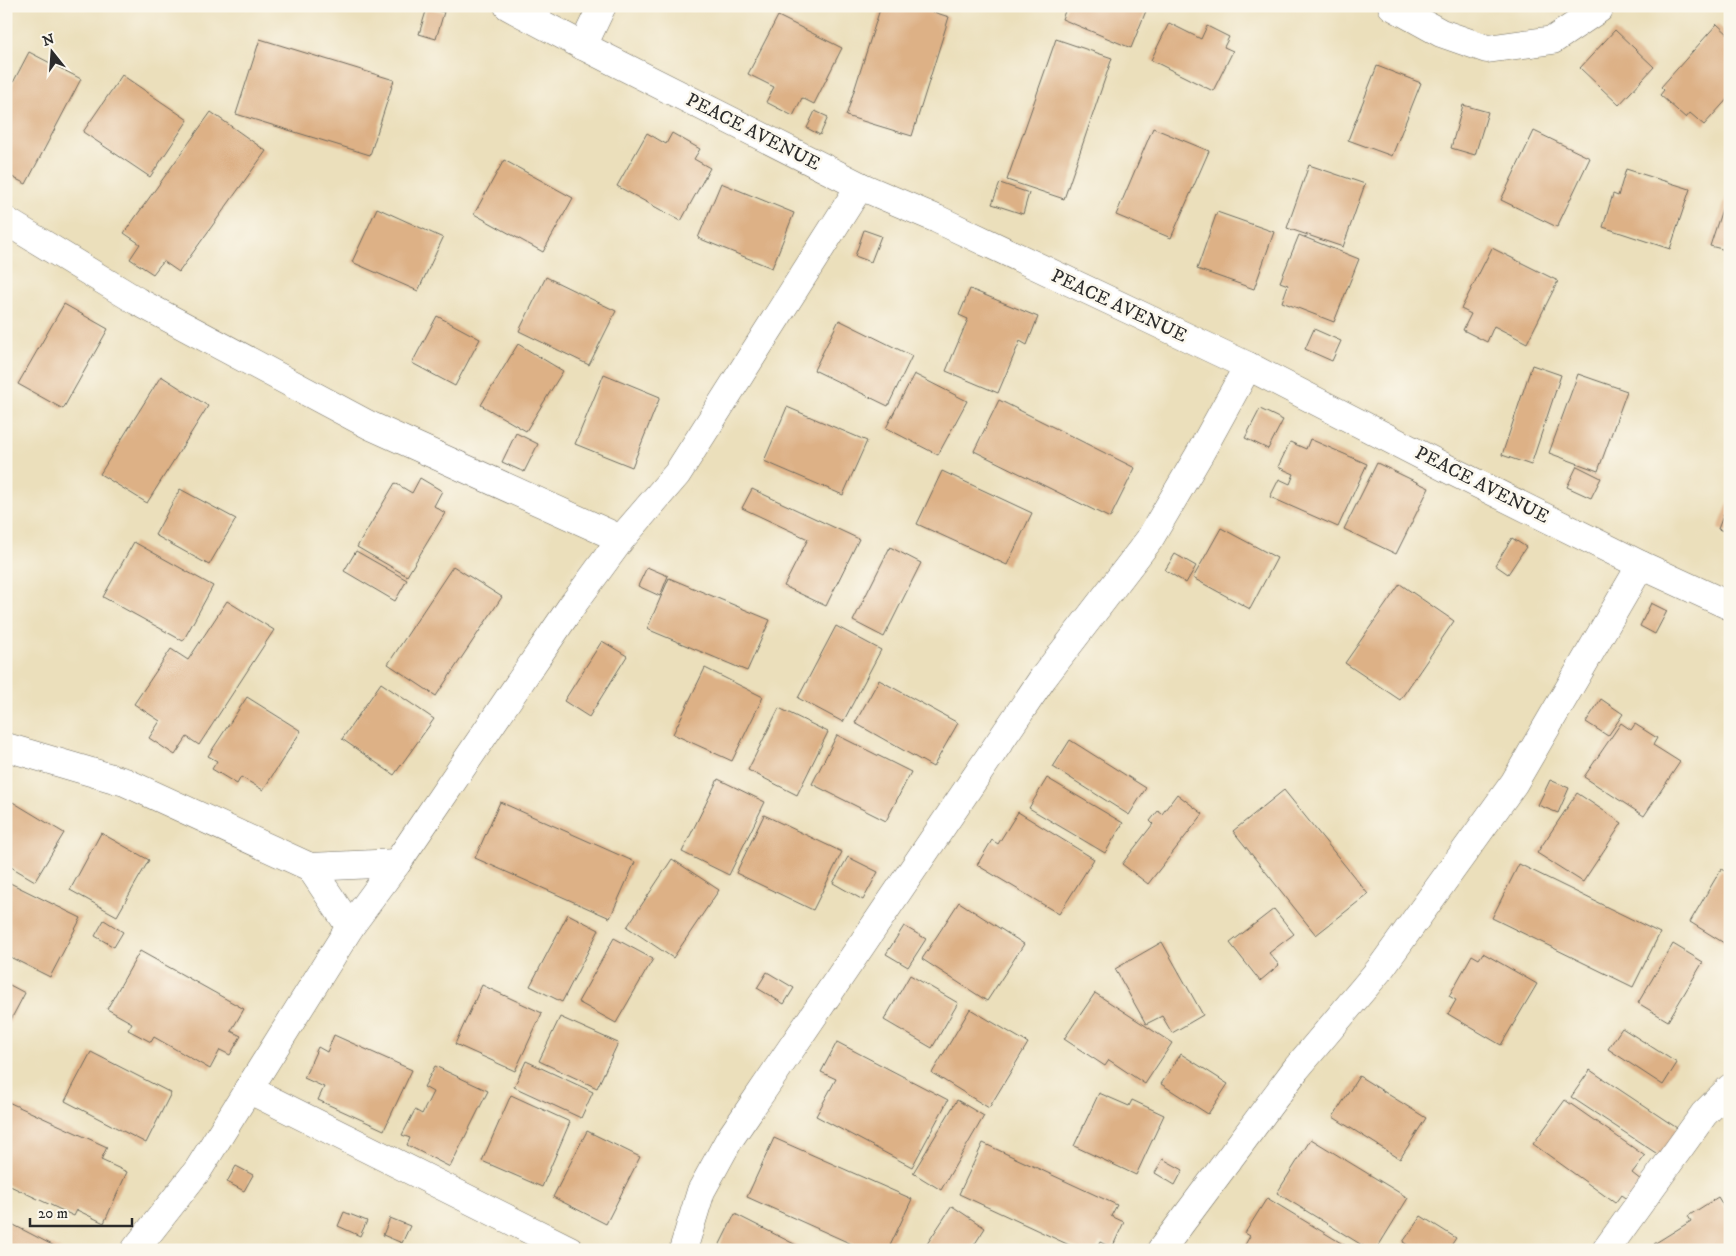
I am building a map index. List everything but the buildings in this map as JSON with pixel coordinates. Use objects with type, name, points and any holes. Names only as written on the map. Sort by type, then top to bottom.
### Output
[{"type":"street","name":"PEACE AVENUE","points":[[508,6],[860,186],[938,219],[1248,366],[1454,472],[1641,565],[1730,606]]},
{"type":"street","points":[[583,46],[602,6]]},
{"type":"street","points":[[1392,6],[1441,33],[1487,49],[1553,40],[1599,9],[1599,6]]},
{"type":"street","points":[[135,1250],[198,1170],[350,927],[397,863],[571,607],[621,539],[677,474],[860,186]]},
{"type":"street","points":[[6,221],[137,301],[369,425],[621,539]]},
{"type":"street","points":[[683,1250],[701,1191],[729,1140],[1043,678],[1148,540],[1199,455],[1248,366]]},
{"type":"street","points":[[1161,1250],[1296,1069],[1380,969],[1514,783],[1641,565]]},
{"type":"street","points":[[6,747],[125,782],[310,867],[397,863]]},
{"type":"street","points":[[310,867],[350,927]]},
{"type":"street","points":[[1615,1245],[1704,1114],[1730,1088]]},
{"type":"street","points":[[248,1090],[570,1250]]}]
